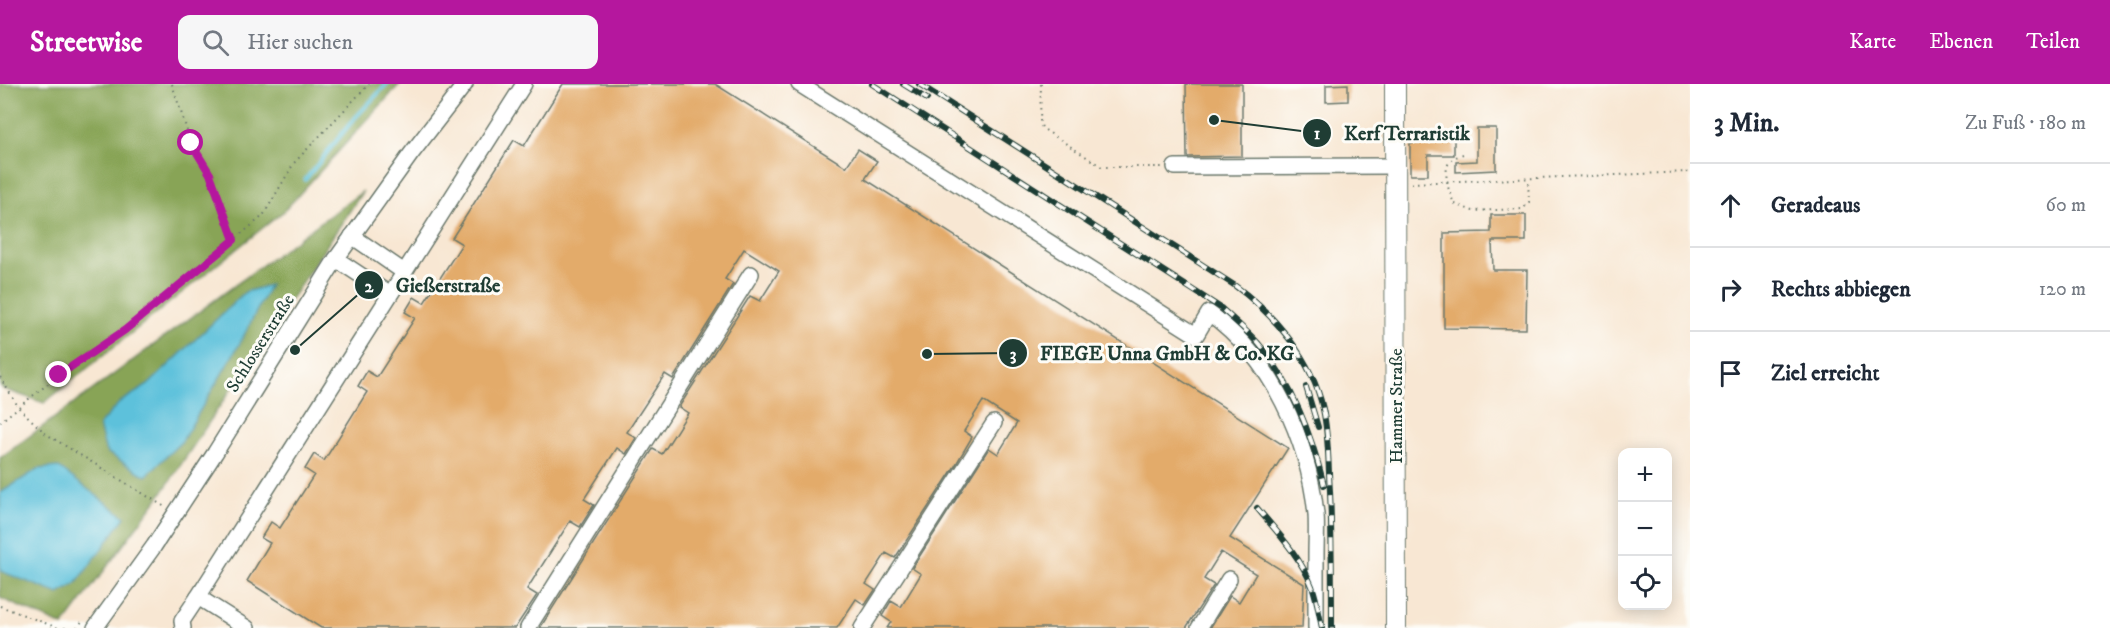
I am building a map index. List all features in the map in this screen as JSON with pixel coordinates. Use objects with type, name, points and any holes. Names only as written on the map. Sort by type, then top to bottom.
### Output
[{"type":"main road","name":"Hammer Straße","points":[[1395,84],[1396,628]]},
{"type":"street","name":"Schlosserstraße","points":[[95,628],[154,546],[215,453],[336,259],[411,154],[465,84]]},
{"type":"street","points":[[183,628],[182,621],[524,84]]},
{"type":"street","points":[[799,84],[1196,335],[1209,314],[1226,326],[1242,342],[1286,408],[1308,471],[1316,515],[1316,628]]},
{"type":"street","points":[[1175,167],[1394,175]]},
{"type":"street","points":[[352,236],[404,272]]},
{"type":"street","points":[[336,259],[389,294]]},
{"type":"street","points":[[528,628],[751,274]]},
{"type":"street","points":[[862,628],[994,423]]},
{"type":"street","points":[[1199,628],[1229,579]]},
{"type":"street","points":[[198,597],[247,628]]},
{"type":"path","points":[[172,84],[191,143],[210,174],[234,240]]},
{"type":"path","points":[[0,422],[21,409],[59,375],[125,330],[264,216],[294,163],[369,84]]},
{"type":"path","points":[[1041,84],[1040,122],[1042,128],[1102,167],[1175,167]]},
{"type":"path","points":[[1462,154],[1452,159],[1448,165],[1447,182],[1455,204],[1473,211],[1520,210],[1529,202],[1528,178]]},
{"type":"path","points":[[1394,175],[1447,182],[1690,172]]},
{"type":"path","points":[[0,377],[21,409],[46,434],[165,507]]},
{"type":"path","points":[[0,606],[58,628]]},
{"type":"path","points":[[64,628],[78,628]]},
{"type":"green space","points":[[0,84],[400,84],[284,211],[44,403],[3,389],[0,385]]},
{"type":"green space","points":[[363,191],[164,490],[63,626],[0,598],[0,458]]},
{"type":"water","points":[[270,285],[239,345],[182,441],[146,476],[106,452],[99,425],[120,402],[148,385],[245,292]]},
{"type":"water","points":[[58,467],[125,517],[76,584],[59,594],[0,571],[0,493],[38,469]]},
{"type":"building","points":[[563,84],[715,84],[846,167],[858,149],[877,161],[865,179],[1288,448],[1230,538],[1304,584],[1302,628],[1210,628],[1230,596],[1239,602],[1256,574],[1221,552],[1204,579],[1214,585],[1186,628],[887,628],[891,622],[882,616],[891,601],[901,607],[921,574],[912,568],[989,448],[998,454],[1017,423],[983,401],[964,431],[972,437],[955,466],[895,558],[886,553],[866,584],[875,590],[865,605],[856,599],[837,628],[540,628],[653,449],[662,454],[688,413],[679,407],[750,296],[760,301],[779,271],[744,249],[725,279],[733,284],[673,379],[665,374],[627,432],[636,438],[626,454],[617,448],[584,499],[594,505],[580,527],[570,521],[527,589],[537,595],[515,628],[321,628],[247,581],[270,543],[261,538],[271,522],[280,528],[314,475],[305,469],[314,454],[324,461],[367,392],[358,386],[367,371],[377,377],[415,318],[405,312],[414,297],[424,303],[462,244],[452,238],[514,140],[524,146]]},
{"type":"building","points":[[1186,84],[1242,84],[1242,156],[1187,157]]},
{"type":"building","points":[[1348,84],[1348,101],[1326,102],[1326,85]]},
{"type":"building","points":[[1477,128],[1496,128],[1496,170],[1456,172],[1456,162],[1477,161]]},
{"type":"building","points":[[1427,138],[1454,138],[1454,155],[1428,155],[1428,175],[1410,175],[1410,143],[1427,142]]},
{"type":"building","points":[[1491,215],[1526,215],[1526,241],[1492,241],[1493,270],[1527,270],[1526,329],[1444,328],[1444,233],[1491,232]]},
{"type":"waterway","points":[[305,180],[353,120],[387,84]]},
{"type":"railway","points":[[872,84],[1221,308],[1258,343],[1291,392],[1307,428],[1324,485]]},
{"type":"railway","points":[[903,84],[927,99]]},
{"type":"railway","points":[[919,84],[1234,285],[1263,310],[1289,339],[1301,355],[1310,373],[1318,391],[1325,419],[1331,508],[1332,628]]},
{"type":"railway","points":[[1306,387],[1318,427]]},
{"type":"railway","points":[[1257,508],[1288,545],[1307,575],[1315,596],[1322,628]]},
{"type":"place","name":"Kerf Terraristik","points":[[1214,120]]},
{"type":"place","name":"Gießerstraße","points":[[295,350]]},
{"type":"place","name":"FIEGE Unna GmbH & Co. KG","points":[[927,354]]},
{"type":"route","points":[[59,375],[125,330],[234,240],[210,174],[191,143]]}]
